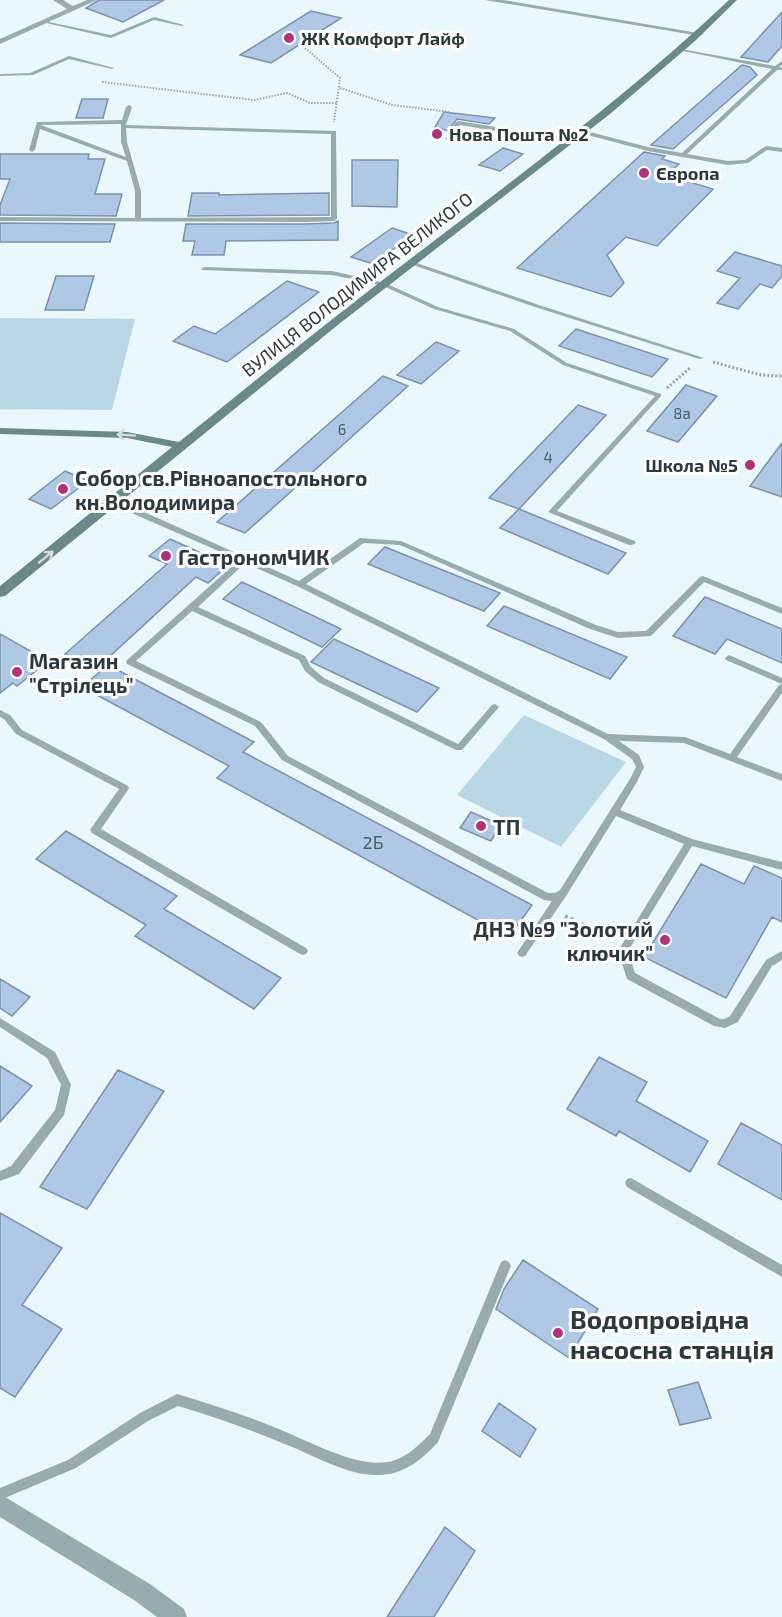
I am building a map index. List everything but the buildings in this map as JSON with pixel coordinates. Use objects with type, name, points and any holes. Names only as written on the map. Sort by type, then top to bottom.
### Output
[{"type":"main road","name":"ВУЛИЦЯ ВОЛОДИМИРА ВЕЛИКОГО","points":[[0,593],[383,284],[582,132],[683,50],[733,0]]},
{"type":"main road","points":[[0,431],[128,435],[183,446]]},
{"type":"street","points":[[57,0],[73,9]]},
{"type":"street","points":[[0,42],[93,0]]},
{"type":"street","points":[[489,0],[533,3],[700,34]]},
{"type":"street","points":[[0,1505],[142,1593],[176,1617]]},
{"type":"lane","points":[[44,22],[111,37],[154,18],[182,25]]},
{"type":"lane","points":[[683,50],[779,69]]},
{"type":"lane","points":[[0,75],[31,74],[69,57],[112,68]]},
{"type":"lane","points":[[682,156],[779,69],[782,62]]},
{"type":"lane","points":[[129,107],[123,124],[129,160],[138,190],[138,219]]},
{"type":"lane","points":[[0,219],[334,219],[334,132],[39,123],[32,150]]},
{"type":"lane","points":[[449,139],[458,123],[570,141]]},
{"type":"lane","points":[[38,126],[129,160]]},
{"type":"lane","points":[[582,132],[682,156],[741,163],[764,148],[782,150]]},
{"type":"lane","points":[[411,262],[537,306],[701,358]]},
{"type":"lane","points":[[204,269],[332,273],[383,284],[436,308],[512,330],[565,364],[659,395],[552,512],[632,543]]},
{"type":"lane","points":[[114,502],[300,584],[607,737],[636,757],[640,767],[634,780],[552,910],[522,953]]},
{"type":"lane","points":[[300,584],[363,540],[401,543],[593,627],[618,635],[648,634],[703,579],[782,611]]},
{"type":"lane","points":[[246,559],[130,662],[258,724],[285,758],[547,897],[563,893]]},
{"type":"lane","points":[[192,608],[302,658],[308,669],[321,680],[459,748],[495,707]]},
{"type":"lane","points":[[729,658],[782,681]]},
{"type":"lane","points":[[732,758],[782,687]]},
{"type":"lane","points":[[0,713],[7,717],[19,732],[125,788],[95,830],[303,951]]},
{"type":"lane","points":[[607,737],[685,740],[782,778]]},
{"type":"lane","points":[[614,812],[690,842],[782,866]]},
{"type":"lane","points":[[690,842],[623,951],[631,976],[718,1023],[725,1023],[734,1019],[769,963],[782,954]]},
{"type":"lane","points":[[0,1022],[51,1055],[66,1085],[60,1112],[15,1170],[0,1176]]},
{"type":"lane","points":[[631,1183],[782,1271]]},
{"type":"lane","points":[[0,1494],[72,1464],[144,1417],[177,1400],[215,1411],[366,1468],[394,1467],[409,1461],[423,1451],[434,1438],[505,1266]]},
{"type":"path","points":[[305,48],[339,76],[340,88],[334,132]]},
{"type":"path","points":[[102,82],[254,100],[287,93],[310,102],[337,103]]},
{"type":"path","points":[[659,395],[701,358],[760,375],[782,376]]},
{"type":"path","points":[[552,910],[627,945]]},
{"type":"shaded area","points":[[0,318],[135,319],[112,410],[0,409]]},
{"type":"shaded area","points":[[524,715],[626,762],[561,847],[457,795]]},
{"type":"place","name":"ЖК Комфорт Лайф","points":[[289,38]]},
{"type":"place","name":"Нова Пошта №2","points":[[437,134]]},
{"type":"place","name":"Європа","points":[[644,173]]},
{"type":"place","name":"Школа №5","points":[[750,465]]},
{"type":"place","name":"Собор св.Рівноапостольного кн.Володимира","points":[[63,489]]},
{"type":"place","name":"ГастрономЧИК","points":[[166,556]]},
{"type":"place","name":"Магазин \"Стрілець\"","points":[[17,672]]},
{"type":"place","name":"ТП","points":[[481,826]]},
{"type":"place","name":"ДНЗ №9 \"Золотий ключик\"","points":[[665,940]]},
{"type":"place","name":"Водопровідна насосна станція","points":[[558,1333]]}]
